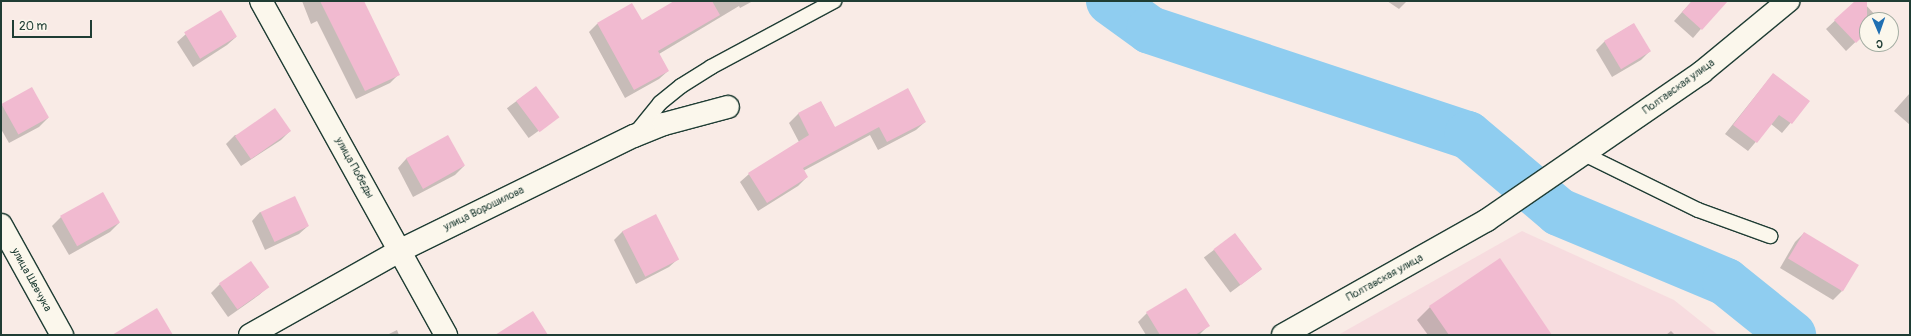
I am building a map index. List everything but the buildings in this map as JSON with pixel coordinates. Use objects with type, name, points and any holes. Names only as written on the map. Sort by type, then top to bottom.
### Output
[{"type":"street","name":"улица Победы","points":[[261,1],[446,335]]},
{"type":"street","name":"Полтавская улица","points":[[1283,335],[1487,220],[1702,72],[1788,1]]},
{"type":"street","name":"улица Ворошилова","points":[[250,335],[399,251],[634,136],[664,124],[728,107]]},
{"type":"street","name":"улица Шевчука","points":[[1,225],[62,335]]},
{"type":"lane","points":[[634,136],[660,103],[681,86],[711,67],[834,1]]},
{"type":"lane","points":[[1584,154],[1626,176],[1698,210],[1770,236]]},
{"type":"shaded area","points":[[1522,231],[1674,300],[1718,335],[1338,335]]},
{"type":"waterway","points":[[1110,1],[1150,30],[1468,135],[1559,212],[1726,282],[1792,335]]}]
